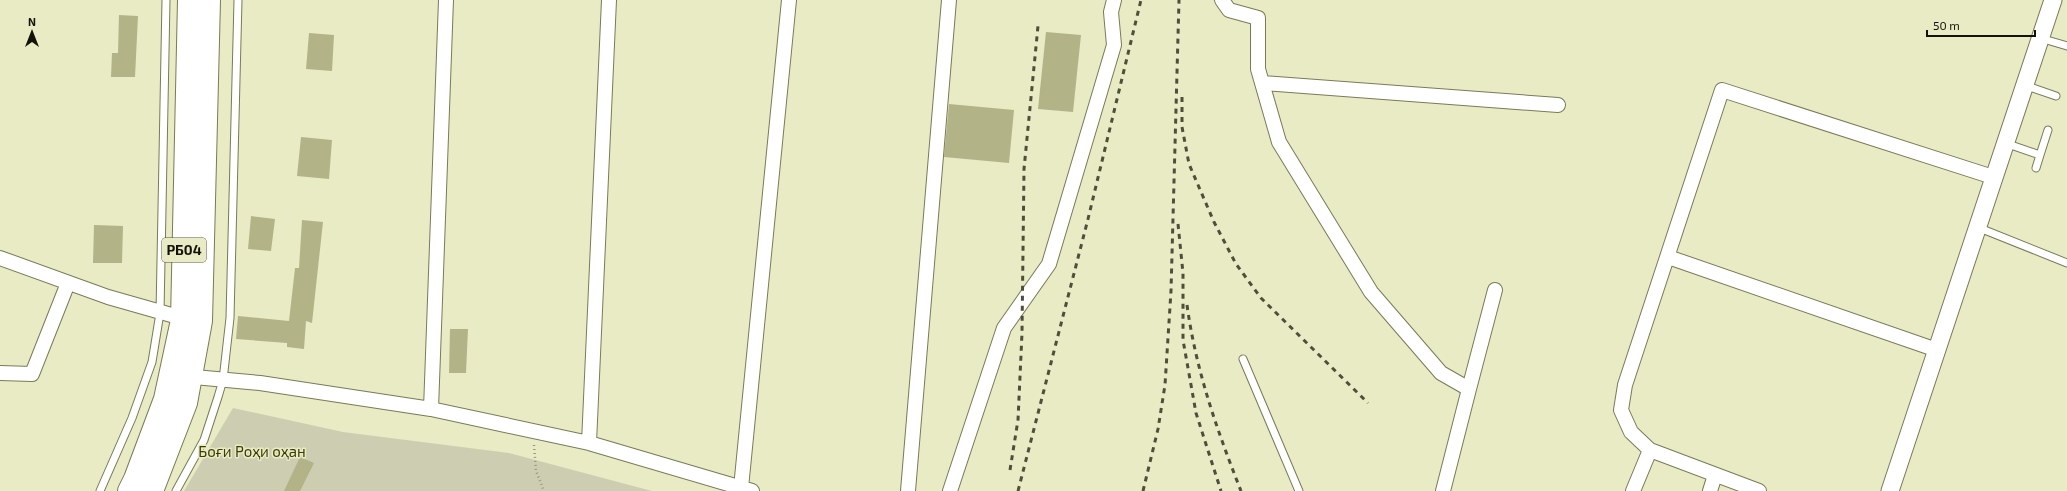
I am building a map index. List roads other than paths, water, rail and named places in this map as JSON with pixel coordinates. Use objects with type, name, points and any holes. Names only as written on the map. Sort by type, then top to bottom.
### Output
[{"type":"main road","name":"РБ04","points":[[190,0],[192,320]]},
{"type":"main road","name":"РБ04","points":[[129,491],[135,479],[165,398],[180,376],[192,320],[209,0]]},
{"type":"main road","name":"РБ04","points":[[152,491],[186,403],[180,376]]},
{"type":"street","points":[[431,409],[446,0]]},
{"type":"street","points":[[589,443],[609,0]]},
{"type":"street","points":[[180,376],[260,383],[431,409],[589,443],[746,490],[789,0]]},
{"type":"street","points":[[908,491],[949,0]]},
{"type":"street","points":[[950,491],[1004,328],[1049,264],[1114,45],[1111,12],[1114,0]]},
{"type":"street","points":[[1222,0],[1229,10],[1258,18],[1258,69],[1279,142],[1371,292],[1441,373],[1469,389]]},
{"type":"street","points":[[1890,491],[2053,0]]},
{"type":"street","points":[[1263,83],[1558,105]]},
{"type":"street","points":[[1759,491],[1650,450],[1631,432],[1622,410],[1625,385],[1722,90],[1993,177]]},
{"type":"street","points":[[1668,257],[1937,350]]},
{"type":"street","points":[[0,258],[160,313],[192,320]]},
{"type":"street","points":[[0,374],[32,374],[68,282]]},
{"type":"street","points":[[1443,491],[1495,290]]},
{"type":"street","points":[[1633,491],[1650,450]]},
{"type":"street","points":[[1710,491],[1715,475]]},
{"type":"lane","points":[[100,491],[132,418],[152,362],[160,313],[166,0]]},
{"type":"lane","points":[[176,491],[204,440],[223,380],[230,318],[238,0]]},
{"type":"lane","points":[[2040,38],[2067,46]]},
{"type":"lane","points":[[2024,85],[2056,96]]},
{"type":"lane","points":[[2036,168],[2048,130]]},
{"type":"lane","points":[[2005,143],[2040,155]]},
{"type":"lane","points":[[1977,227],[2067,263]]},
{"type":"lane","points":[[1243,359],[1299,491]]},
{"type":"railway","points":[[1018,491],[1088,219],[1141,0]]},
{"type":"railway","points":[[1143,491],[1158,429],[1165,385],[1171,291],[1179,0]]},
{"type":"railway","points":[[1010,470],[1018,420],[1022,333],[1024,169],[1038,26]]},
{"type":"railway","points":[[1182,97],[1182,127],[1189,164],[1214,222],[1236,264],[1261,298],[1368,403]]},
{"type":"railway","points":[[1178,224],[1183,273],[1183,340],[1196,413],[1221,491]]},
{"type":"railway","points":[[1187,305],[1196,353],[1208,400],[1241,491]]},
{"type":"park label","name":"Боғи Роҳи оҳан","points":[[252,452]]}]
